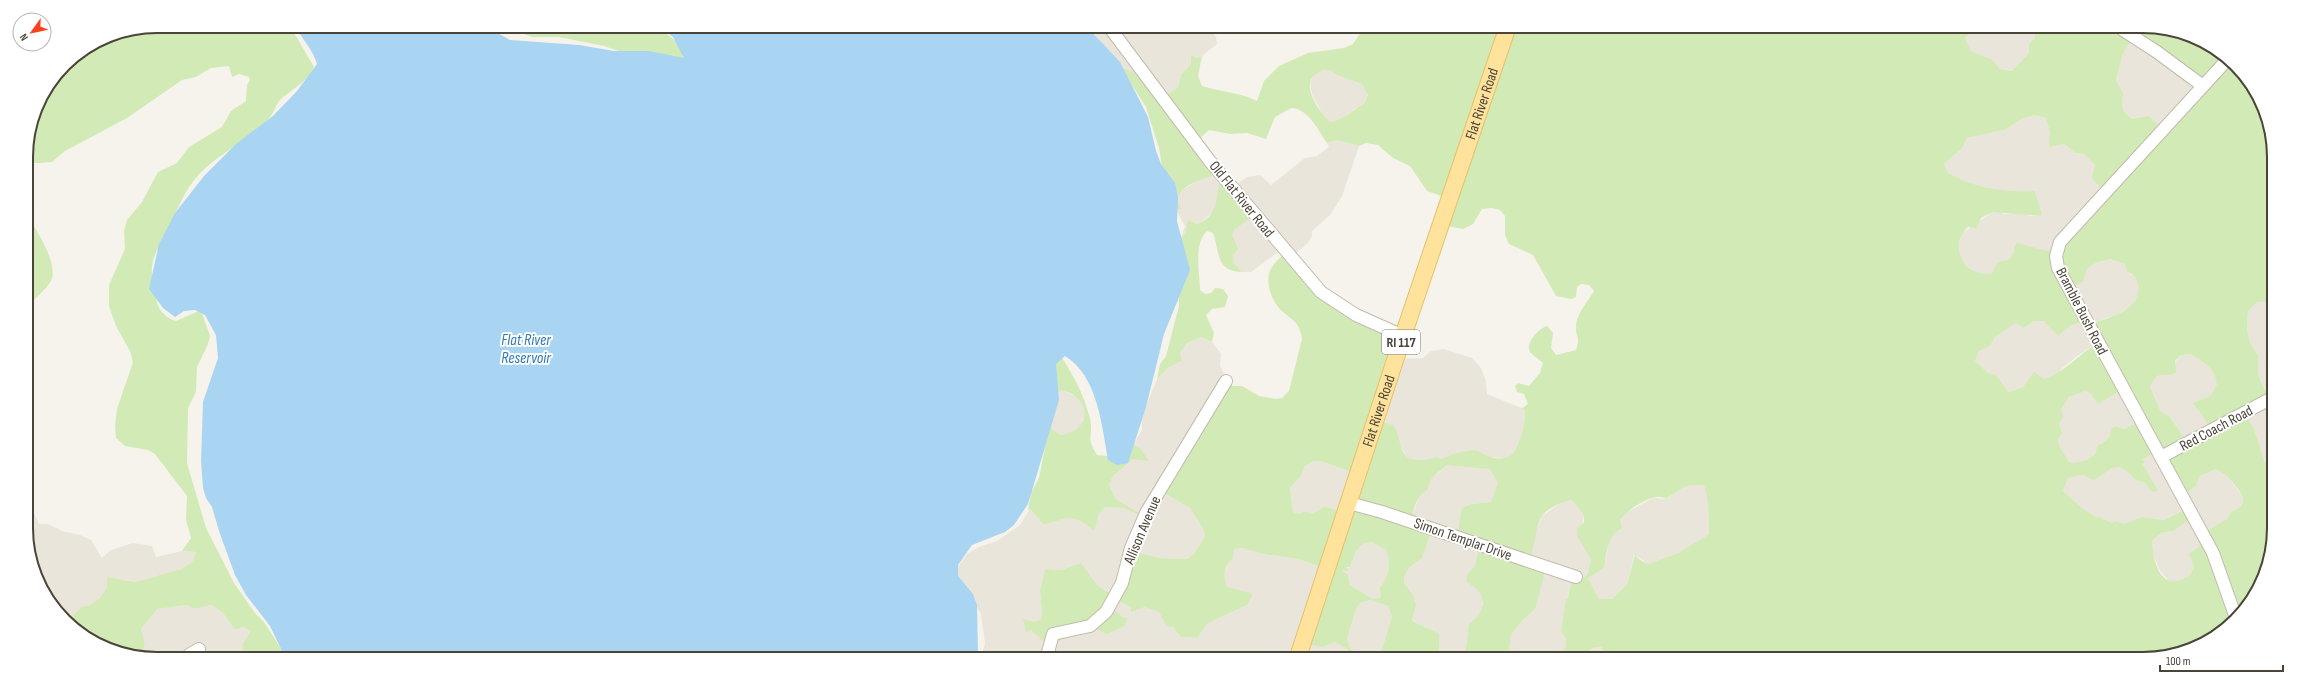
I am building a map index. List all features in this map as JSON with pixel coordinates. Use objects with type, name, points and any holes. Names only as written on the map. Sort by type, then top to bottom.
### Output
[{"type":"main road","name":"Flat River Road","points":[[1300,652],[1403,336],[1506,33]]},
{"type":"street","name":"Old Flat River Road","points":[[1114,33],[1209,160],[1321,292],[1356,315],[1403,336]]},
{"type":"street","points":[[2128,33],[2157,52],[2203,86]]},
{"type":"street","name":"Bramble Bush Road","points":[[2225,64],[2060,242],[2056,256],[2057,265],[2065,282],[2213,553],[2234,612]]},
{"type":"street","name":"Allison Avenue","points":[[1048,652],[1053,634],[1090,626],[1106,612],[1122,583],[1132,548],[1146,513],[1226,381]]},
{"type":"street","name":"Red Coach Road","points":[[2161,458],[2267,401]]},
{"type":"street","name":"Simon Templar Drive","points":[[1349,503],[1382,512],[1576,577]]},
{"type":"shaded area","points":[[1094,33],[1214,33],[1216,37],[1217,44],[1202,56],[1196,58],[1191,55],[1191,64],[1181,75],[1178,87],[1162,98],[1121,68]]},
{"type":"shaded area","points":[[1969,33],[2035,33],[2035,38],[2029,44],[2029,53],[2012,71],[2000,69],[1993,60],[1971,51],[1965,38]]},
{"type":"shaded area","points":[[2133,37],[2200,84],[2164,129],[2133,119],[2123,110],[2122,99],[2124,95],[2116,80],[2123,53]]},
{"type":"shaded area","points":[[1323,70],[1330,70],[1337,75],[1362,84],[1368,94],[1364,104],[1353,110],[1342,119],[1331,122],[1324,117],[1312,94],[1310,83],[1314,75]]},
{"type":"shaded area","points":[[2034,115],[2046,118],[2050,133],[2075,153],[2084,154],[2095,165],[2095,170],[2105,193],[2053,252],[2034,250],[2014,253],[2010,259],[1997,262],[1992,273],[1982,275],[1973,271],[1961,260],[1958,247],[1962,233],[1993,212],[1998,211],[2004,214],[2018,213],[2030,216],[2041,216],[2042,214],[2035,191],[2006,192],[1973,186],[1948,173],[1944,164],[1963,147],[1967,138],[2004,130],[2022,119]]},
{"type":"shaded area","points":[[1338,140],[1359,146],[1342,196],[1330,215],[1312,231],[1312,236],[1308,243],[1292,256],[1282,249],[1251,272],[1242,272],[1233,262],[1232,235],[1235,229],[1232,187],[1247,177],[1260,175],[1271,185],[1305,158],[1317,156],[1329,147],[1327,143]]},
{"type":"shaded area","points":[[1220,173],[1217,204],[1213,212],[1201,222],[1196,224],[1181,238],[1185,226],[1176,210],[1177,198],[1180,192],[1201,178]]},
{"type":"shaded area","points":[[2110,259],[2125,264],[2127,272],[2134,276],[2138,282],[2139,296],[2134,305],[2118,314],[2088,325],[2097,343],[2062,368],[2058,374],[2044,379],[2034,373],[2023,387],[2009,392],[1995,374],[1988,373],[1975,361],[1979,351],[1990,346],[1995,337],[2016,323],[2023,328],[2034,321],[2044,321],[2058,335],[2070,326],[2085,321],[2069,291],[2089,265]]},
{"type":"shaded area","points":[[2267,300],[2267,395],[2258,375],[2258,356],[2250,342],[2247,329],[2248,311],[2257,302]]},
{"type":"shaded area","points":[[1201,337],[1212,342],[1221,354],[1220,366],[1227,378],[1159,490],[1190,508],[1203,528],[1205,536],[1194,554],[1187,559],[1159,558],[1111,594],[1098,586],[1081,563],[1061,570],[1045,569],[1040,590],[1042,614],[1040,620],[1026,631],[1031,630],[1042,638],[1128,618],[1123,617],[1110,606],[1113,599],[1131,607],[1144,607],[1160,612],[1167,624],[1173,627],[1181,637],[1197,638],[1208,623],[1247,605],[1248,594],[1227,587],[1224,581],[1224,575],[1234,549],[1243,548],[1262,554],[1298,559],[1324,568],[1323,647],[1335,642],[1346,648],[1349,652],[983,652],[985,643],[981,614],[957,575],[956,569],[968,553],[981,546],[997,541],[1020,525],[1030,509],[1044,525],[1069,516],[1083,520],[1094,530],[1099,514],[1105,507],[1124,508],[1142,515],[1116,499],[1109,485],[1113,476],[1133,459],[1139,459],[1133,445],[1142,430],[1142,416],[1157,379],[1168,368],[1182,361],[1180,353],[1187,343]]},
{"type":"shaded area","points":[[1444,349],[1472,358],[1481,368],[1486,381],[1487,394],[1524,409],[1525,422],[1518,448],[1512,456],[1505,458],[1489,457],[1474,450],[1450,455],[1441,459],[1413,461],[1406,456],[1398,442],[1398,434],[1376,420],[1395,359],[1423,358],[1431,351]]},
{"type":"shaded area","points":[[2189,354],[2209,365],[2217,378],[2218,385],[2210,396],[2194,403],[2206,421],[2209,430],[2188,443],[2169,416],[2161,412],[2150,387],[2154,379],[2167,373],[2181,355]]},
{"type":"shaded area","points":[[1062,390],[1076,396],[1084,407],[1086,414],[1080,428],[1071,434],[1061,435],[1049,427],[1052,394]]},
{"type":"shaded area","points":[[2121,390],[2139,422],[2124,429],[2115,426],[2108,439],[2097,446],[2097,450],[2091,458],[2080,463],[2070,463],[2060,447],[2058,440],[2062,433],[2059,423],[2061,410],[2069,397],[2079,391],[2085,391],[2091,394]]},
{"type":"shaded area","points":[[2267,400],[2267,464],[2265,463],[2254,429],[2245,414]]},
{"type":"shaded area","points":[[2157,451],[2196,486],[2200,476],[2216,469],[2227,476],[2243,497],[2243,503],[2239,508],[2231,512],[2227,519],[2202,534],[2205,542],[2189,576],[2173,582],[2168,580],[2160,571],[2152,552],[2152,541],[2161,533],[2173,531],[2186,509],[2164,520],[2142,517],[2124,524],[2116,521],[2112,523],[2100,517],[2098,518],[2082,508],[2063,491],[2068,478],[2083,475],[2096,477],[2112,468],[2120,467],[2130,474],[2135,480],[2145,483],[2152,491],[2157,491],[2142,460]]},
{"type":"shaded area","points":[[1314,461],[1321,461],[1354,473],[1344,512],[1324,508],[1312,514],[1305,511],[1299,514],[1293,512],[1290,488],[1301,476],[1305,466]]},
{"type":"shaded area","points":[[1455,464],[1491,469],[1498,483],[1492,502],[1472,504],[1479,545],[1475,566],[1468,573],[1483,597],[1482,609],[1478,617],[1469,624],[1465,652],[1442,652],[1439,650],[1439,633],[1420,625],[1412,619],[1413,595],[1404,583],[1404,577],[1409,568],[1420,560],[1411,521],[1419,496],[1422,492],[1428,490],[1429,480],[1432,476],[1440,472],[1447,465]]},
{"type":"shaded area","points":[[1704,485],[1708,503],[1709,534],[1678,553],[1648,564],[1635,555],[1627,584],[1612,599],[1599,599],[1588,578],[1604,568],[1610,538],[1624,514],[1653,498],[1667,499],[1686,486]]},
{"type":"shaded area","points":[[1572,500],[1584,516],[1578,538],[1591,560],[1588,573],[1583,578],[1572,577],[1561,631],[1566,639],[1566,647],[1561,652],[1509,652],[1511,635],[1522,621],[1535,609],[1530,561],[1535,535],[1542,516],[1564,501]]},
{"type":"shaded area","points":[[33,511],[39,524],[48,524],[62,531],[80,535],[91,540],[102,558],[111,550],[133,543],[152,546],[156,557],[182,551],[196,552],[192,562],[181,569],[135,582],[107,577],[107,587],[100,598],[90,605],[81,607],[71,618],[59,604],[46,583],[35,552],[33,536]]},
{"type":"shaded area","points":[[1372,542],[1386,550],[1390,560],[1385,582],[1380,589],[1382,597],[1373,599],[1350,585],[1348,575],[1342,570],[1350,567],[1356,551],[1364,543]]},
{"type":"shaded area","points":[[1370,600],[1388,606],[1392,616],[1380,652],[1357,652],[1351,650],[1347,639],[1356,609],[1360,603]]},
{"type":"shaded area","points":[[187,605],[194,609],[212,605],[223,613],[235,630],[243,627],[252,631],[242,645],[243,652],[139,651],[145,645],[141,629],[153,612],[157,609]]},
{"type":"shaded area","points":[[1601,647],[1605,652],[1589,652],[1593,648]]},
{"type":"green space","points":[[149,33],[294,33],[314,67],[304,81],[280,100],[267,121],[214,161],[194,180],[188,188],[156,252],[153,259],[152,270],[156,299],[163,313],[176,321],[201,310],[210,336],[208,344],[197,367],[196,392],[188,408],[187,463],[206,528],[234,583],[255,613],[264,622],[283,652],[243,652],[242,645],[251,631],[243,627],[235,630],[223,613],[212,605],[194,609],[187,605],[157,609],[141,629],[145,645],[140,651],[109,643],[81,626],[71,618],[81,607],[90,605],[100,598],[107,587],[107,577],[135,582],[181,569],[192,562],[196,552],[182,551],[191,538],[186,520],[187,496],[155,454],[148,450],[125,446],[116,438],[115,426],[117,409],[133,362],[130,351],[116,326],[109,306],[109,285],[125,249],[124,231],[127,220],[142,202],[158,172],[177,163],[189,147],[222,127],[231,111],[246,101],[247,85],[250,80],[249,77],[239,74],[232,77],[229,66],[211,68],[196,77],[182,80],[127,118],[65,151],[52,162],[33,163],[33,149],[35,133],[42,109],[54,88],[69,69],[88,54],[109,42],[133,35]]},
{"type":"green space","points":[[520,33],[666,33],[681,46],[691,62],[654,63],[604,46],[559,37],[533,37]]},
{"type":"green space","points":[[1360,33],[1969,33],[1965,38],[1971,51],[1993,60],[2000,69],[2012,71],[2029,53],[2029,44],[2035,38],[2035,33],[2159,34],[2191,42],[2205,50],[2231,69],[2241,81],[2258,109],[2266,141],[2267,301],[2257,302],[2248,311],[2247,329],[2250,342],[2258,356],[2258,375],[2267,395],[2267,400],[2245,414],[2254,429],[2265,463],[2267,464],[2267,528],[2263,560],[2258,576],[2246,597],[2231,616],[2205,635],[2183,645],[2167,650],[2151,652],[1605,652],[1601,647],[1593,648],[1589,652],[1561,652],[1566,647],[1566,639],[1561,631],[1566,600],[1568,598],[1572,577],[1583,578],[1588,573],[1591,560],[1578,538],[1577,529],[1584,522],[1584,516],[1572,500],[1560,503],[1545,513],[1540,519],[1530,561],[1546,568],[1535,609],[1522,621],[1511,635],[1509,652],[1465,652],[1469,624],[1480,613],[1483,602],[1482,596],[1478,591],[1466,582],[1468,573],[1475,566],[1479,545],[1457,537],[1462,508],[1472,504],[1491,502],[1498,483],[1490,469],[1447,465],[1434,475],[1430,481],[1428,490],[1421,495],[1416,503],[1411,521],[1431,532],[1422,558],[1409,568],[1404,577],[1404,583],[1413,595],[1416,605],[1412,620],[1439,633],[1439,650],[1442,652],[1380,652],[1392,616],[1388,606],[1370,600],[1360,603],[1356,609],[1347,639],[1351,650],[1356,652],[1349,652],[1346,648],[1335,642],[1323,647],[1302,643],[1324,568],[1298,559],[1262,554],[1243,548],[1234,549],[1233,558],[1226,567],[1225,583],[1227,587],[1251,593],[1252,596],[1247,605],[1208,623],[1197,638],[1181,637],[1173,627],[1167,626],[1159,612],[1144,607],[1131,612],[1131,607],[1113,599],[1110,606],[1123,617],[1128,618],[1124,626],[1107,634],[1089,626],[1049,646],[1031,630],[1026,632],[1023,619],[1035,622],[1040,620],[1042,614],[1040,590],[1045,569],[1061,570],[1081,563],[1098,586],[1111,594],[1130,551],[1159,558],[1187,559],[1194,554],[1205,536],[1203,528],[1190,508],[1159,490],[1226,386],[1242,386],[1259,396],[1276,399],[1282,398],[1289,391],[1302,339],[1296,323],[1275,303],[1270,291],[1268,278],[1269,272],[1276,261],[1285,253],[1319,291],[1398,335],[1377,420],[1392,425],[1396,429],[1403,451],[1406,456],[1412,459],[1426,460],[1435,457],[1441,459],[1457,453],[1474,450],[1495,458],[1506,458],[1510,456],[1517,448],[1524,426],[1524,409],[1521,409],[1528,404],[1524,394],[1517,392],[1515,386],[1518,383],[1529,386],[1540,373],[1543,363],[1530,352],[1529,344],[1531,340],[1540,330],[1547,326],[1553,333],[1551,348],[1556,355],[1576,350],[1578,342],[1576,329],[1577,320],[1594,291],[1589,285],[1581,284],[1577,287],[1576,297],[1571,299],[1556,296],[1533,255],[1509,244],[1505,235],[1505,216],[1500,210],[1492,208],[1482,209],[1473,224],[1463,229],[1441,225],[1447,198],[1427,191],[1410,166],[1393,158],[1378,145],[1366,143],[1359,146],[1338,140],[1327,143],[1316,126],[1303,112],[1291,108],[1275,117],[1266,139],[1247,133],[1230,134],[1209,130],[1197,141],[1253,216],[1235,229],[1232,235],[1238,249],[1233,255],[1233,262],[1242,272],[1233,271],[1223,264],[1218,253],[1213,233],[1207,231],[1203,237],[1200,243],[1198,259],[1200,290],[1205,294],[1211,293],[1215,288],[1223,289],[1228,296],[1225,307],[1212,309],[1206,315],[1214,333],[1212,342],[1201,337],[1187,343],[1180,353],[1182,361],[1168,368],[1157,379],[1160,364],[1166,356],[1179,306],[1180,239],[1186,233],[1188,220],[1196,224],[1204,221],[1213,211],[1216,204],[1220,174],[1190,184],[1185,188],[1177,198],[1181,209],[1177,209],[1163,172],[1159,148],[1146,107],[1121,68],[1133,72],[1139,76],[1162,98],[1178,87],[1181,75],[1191,64],[1191,55],[1196,58],[1202,56],[1198,76],[1202,86],[1244,96],[1257,101],[1264,81],[1279,66],[1308,53],[1344,48],[1353,44]],"holes":[[[2133,37],[2200,90],[2162,129],[2149,116],[2132,119],[2123,110],[2122,99],[2124,95],[2116,80],[2123,53]],[[1323,70],[1330,70],[1337,75],[1362,84],[1368,95],[1364,104],[1336,121],[1331,122],[1327,119],[1313,99],[1310,88],[1310,83],[1313,77]],[[2034,115],[2046,118],[2050,133],[2049,147],[2064,144],[2075,153],[2084,154],[2095,165],[2092,178],[2105,193],[2053,252],[2017,243],[2014,247],[2014,253],[2010,259],[1997,262],[1992,273],[1982,274],[1967,266],[1962,259],[1959,251],[1959,243],[1962,235],[1968,227],[1977,228],[1981,218],[1993,212],[2041,216],[2042,214],[2035,191],[2000,190],[1969,183],[1948,173],[1944,164],[1963,147],[1967,138],[2004,130],[2022,119]],[[2110,259],[2125,264],[2127,272],[2131,273],[2137,280],[2138,294],[2135,301],[2122,312],[2088,325],[2097,343],[2058,373],[2044,379],[2034,372],[2023,387],[2009,392],[1995,374],[1988,373],[1975,361],[1979,351],[1990,346],[1995,337],[2016,323],[2023,328],[2034,321],[2044,321],[2058,336],[2070,326],[2085,321],[2069,289],[2084,281],[2086,271],[2092,265]],[[2189,354],[2208,366],[2214,374],[2217,385],[2210,396],[2193,403],[2206,421],[2209,430],[2188,443],[2169,416],[2161,412],[2150,387],[2153,381],[2159,376],[2172,375],[2176,373],[2175,361],[2181,355]],[[2121,390],[2139,422],[2124,429],[2115,426],[2111,429],[2110,435],[2107,439],[2097,446],[2091,457],[2083,461],[2070,463],[2060,447],[2058,440],[2062,433],[2059,423],[2063,417],[2061,410],[2069,397],[2085,391],[2091,394],[2098,404]],[[2157,451],[2182,495],[2196,486],[2200,476],[2216,469],[2227,476],[2243,497],[2243,503],[2239,508],[2231,512],[2227,519],[2201,534],[2205,542],[2189,554],[2194,566],[2189,576],[2178,580],[2171,581],[2162,576],[2156,565],[2152,541],[2161,533],[2173,531],[2192,518],[2186,509],[2164,520],[2142,517],[2124,524],[2116,521],[2112,523],[2100,517],[2098,518],[2082,508],[2063,491],[2068,478],[2083,475],[2094,480],[2112,468],[2120,467],[2130,474],[2135,480],[2145,483],[2152,492],[2158,491],[2143,464],[2145,461],[2142,460]],[[1314,461],[1321,461],[1354,473],[1344,512],[1324,507],[1312,514],[1305,511],[1299,514],[1293,512],[1290,488],[1301,476],[1305,466]],[[1704,485],[1708,503],[1709,534],[1678,553],[1648,564],[1640,560],[1635,555],[1627,584],[1612,599],[1599,599],[1588,578],[1604,568],[1608,545],[1613,535],[1622,528],[1620,520],[1628,511],[1648,499],[1661,497],[1666,499],[1686,486]],[[1372,542],[1386,550],[1389,565],[1387,575],[1380,588],[1381,597],[1373,599],[1350,585],[1348,575],[1342,570],[1348,571],[1347,567],[1350,567],[1356,551],[1364,543]]]},
{"type":"green space","points":[[33,225],[41,238],[52,265],[53,274],[51,281],[33,300]]},
{"type":"green space","points":[[1056,349],[1081,391],[1090,419],[1091,444],[1097,455],[1118,457],[1133,445],[1140,448],[1149,461],[1133,459],[1113,476],[1109,485],[1116,499],[1143,517],[1124,508],[1105,507],[1099,514],[1094,531],[1081,521],[1070,518],[1044,525],[1030,509],[1028,510],[1031,493],[1039,478],[1049,427],[1061,435],[1068,433],[1080,426],[1085,416],[1081,403],[1073,394],[1062,390],[1052,394]]},
{"type":"water","name":"Flat River Reservoir","points":[[300,33],[498,33],[510,40],[579,45],[614,51],[649,51],[684,58],[673,37],[668,33],[1093,33],[1120,62],[1148,117],[1156,151],[1161,164],[1175,183],[1178,197],[1177,221],[1190,270],[1164,334],[1146,407],[1128,463],[1117,465],[1108,460],[1100,417],[1091,388],[1076,364],[1065,356],[1056,364],[1059,400],[1028,504],[1014,525],[1005,532],[972,545],[958,565],[958,576],[973,594],[977,605],[978,652],[283,652],[270,626],[246,595],[235,575],[212,507],[206,498],[203,488],[201,461],[203,402],[218,358],[216,335],[205,315],[195,310],[184,311],[175,317],[163,308],[149,289],[159,244],[175,213],[204,176],[236,144],[273,116],[297,91],[317,64],[311,50]]}]
